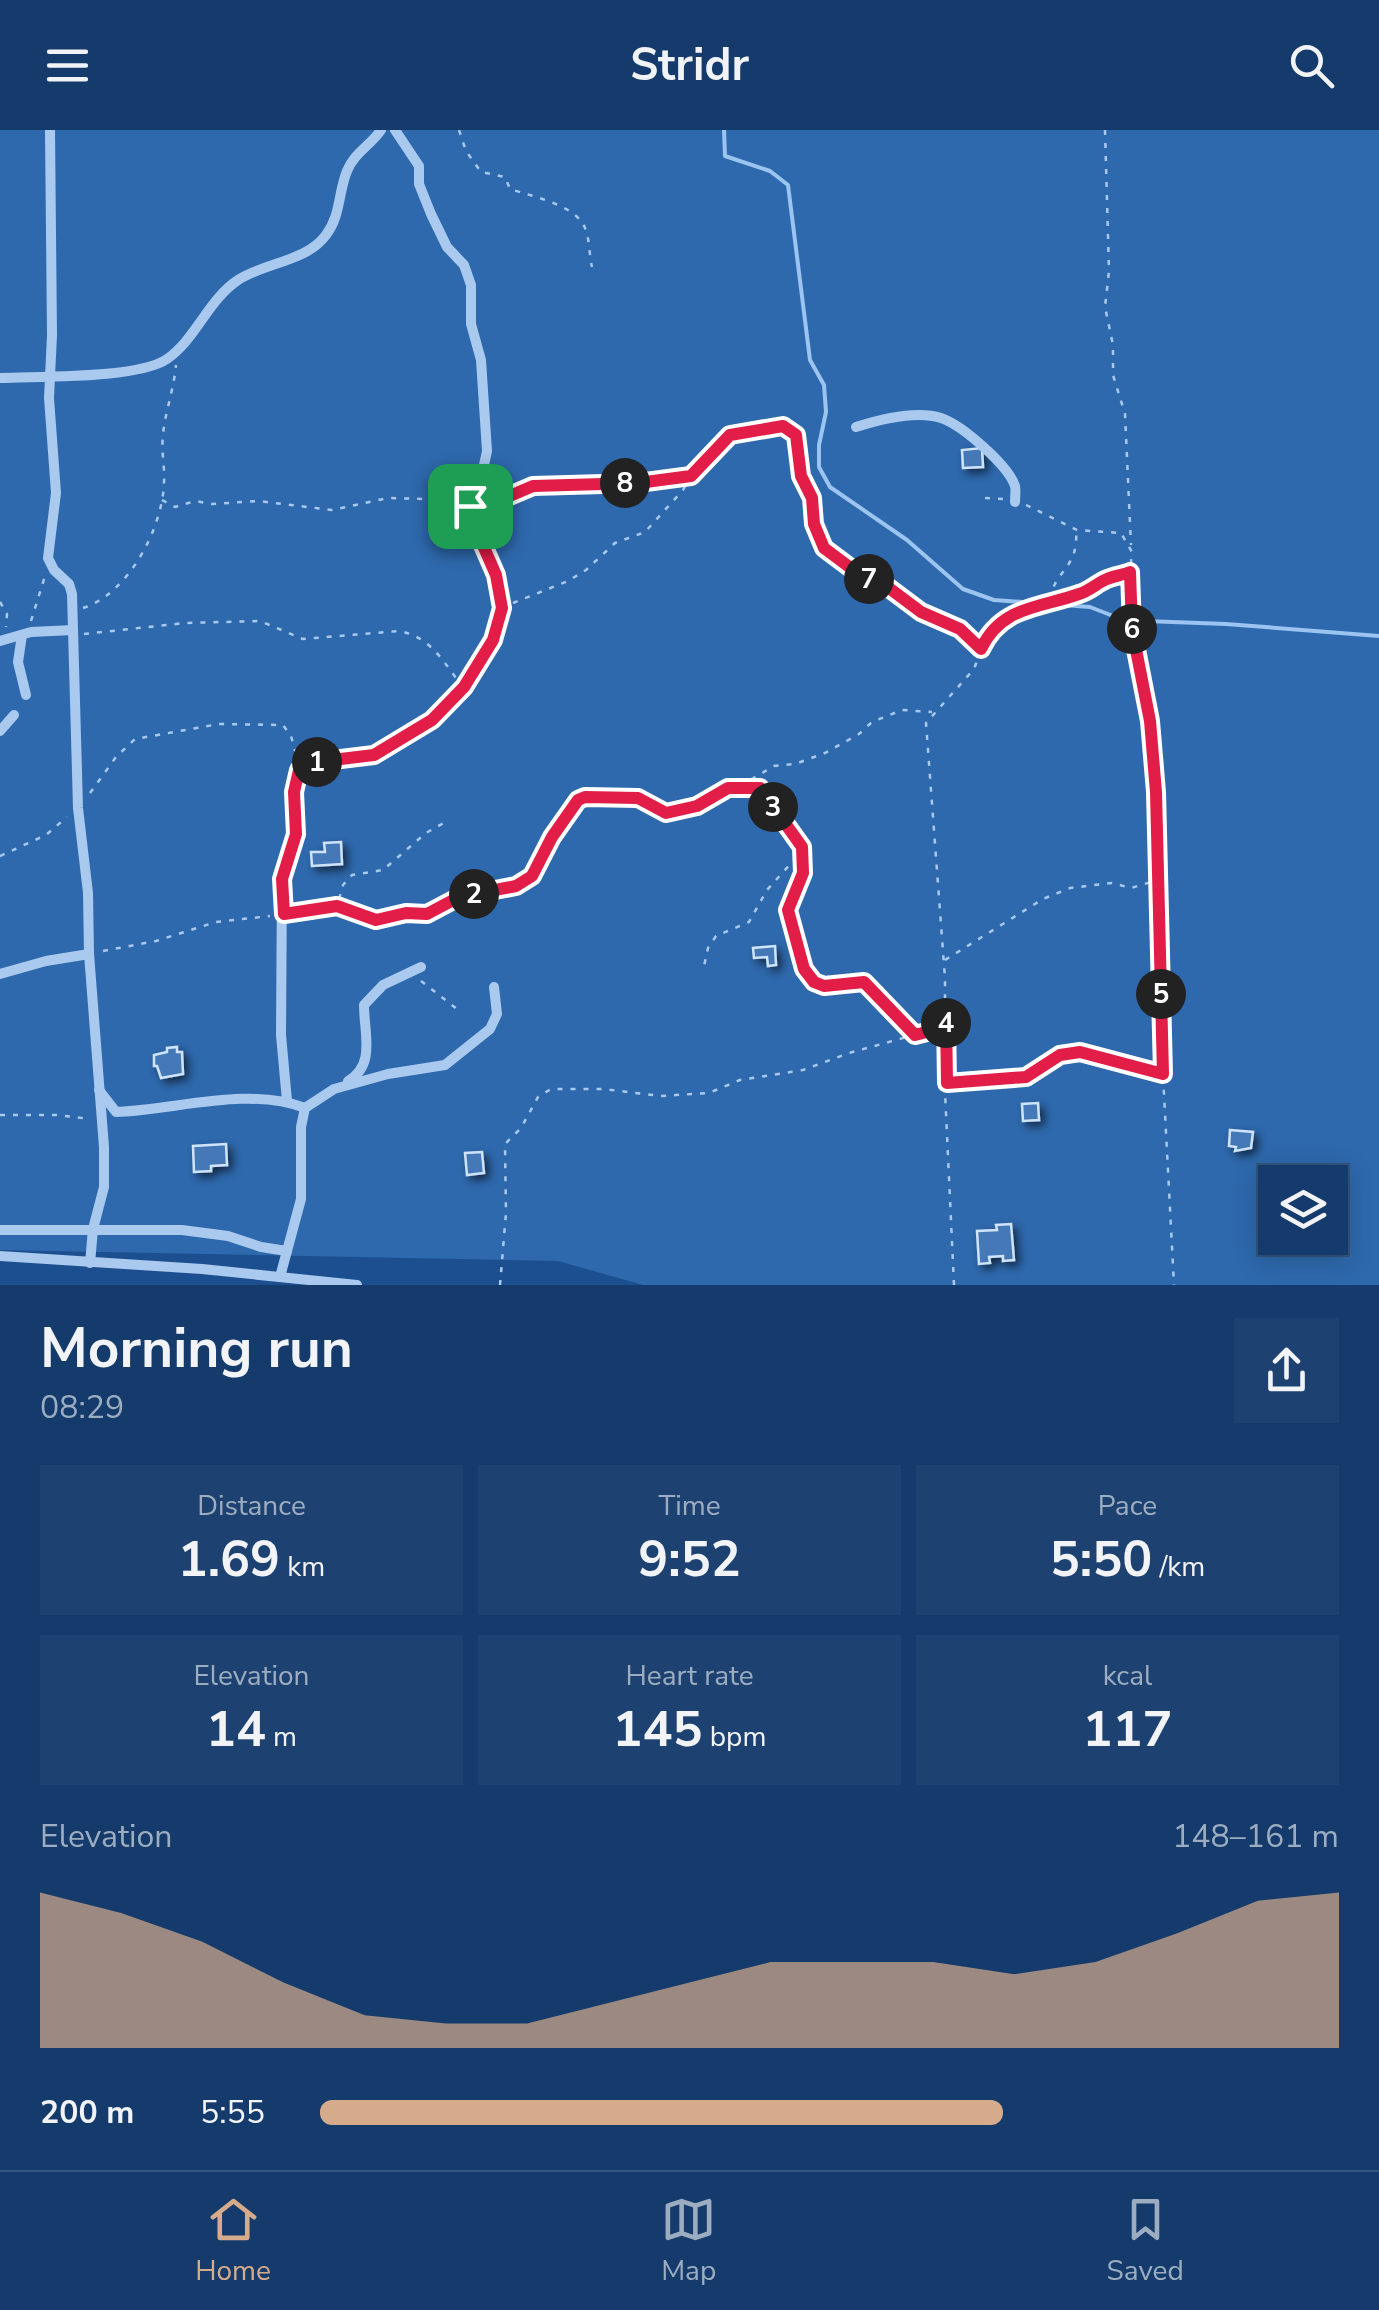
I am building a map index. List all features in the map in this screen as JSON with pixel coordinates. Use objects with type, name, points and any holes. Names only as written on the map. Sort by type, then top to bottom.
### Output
[{"type":"street","points":[[50,130],[49,409],[56,493],[48,553],[49,564],[70,587],[73,611],[78,808],[88,893],[104,1187],[93,1230],[90,1263]]},
{"type":"street","points":[[0,378],[116,372],[156,364],[178,349],[207,310],[240,278],[314,249],[328,233],[341,206],[345,175],[353,158],[381,130]]},
{"type":"street","points":[[287,1101],[281,1036],[282,879],[296,834],[294,792],[299,770],[316,762],[374,755],[432,720],[464,687],[493,640],[502,608],[496,575],[472,520],[470,506],[486,451],[486,428],[481,360],[470,324],[470,286],[464,265],[447,247],[419,184],[420,166],[395,130]]},
{"type":"street","points":[[856,427],[878,419],[941,418],[965,431],[994,458],[1016,487],[1015,502]]},
{"type":"street","points":[[4,640],[22,635],[73,633]]},
{"type":"street","points":[[22,635],[18,662],[26,695]]},
{"type":"street","points":[[0,731],[14,715]]},
{"type":"street","points":[[0,974],[46,960],[89,954]]},
{"type":"street","points":[[280,1277],[300,1199],[305,1108],[360,1074],[366,1062],[364,1005],[383,985],[421,968]]},
{"type":"street","points":[[334,1090],[388,1074],[445,1065],[490,1029],[496,1014],[494,986]]},
{"type":"street","points":[[99,1090],[116,1112],[256,1098],[287,1101],[305,1108]]},
{"type":"street","points":[[0,1230],[206,1232],[287,1250]]},
{"type":"street","points":[[0,1256],[202,1269],[357,1285]]},
{"type":"path","points":[[459,130],[466,151],[481,172],[505,177],[510,189],[566,207],[584,224],[592,268]]},
{"type":"path","points":[[1105,130],[1109,271],[1106,307],[1113,345],[1113,375],[1126,414],[1132,629],[1150,721],[1156,792],[1163,1074],[1174,1285]]},
{"type":"path","points":[[73,611],[96,604],[132,572],[145,549],[162,500],[162,437],[178,349]]},
{"type":"path","points":[[502,608],[568,581],[614,543],[646,532],[722,441],[739,431],[783,426],[796,435],[801,476],[812,498],[814,524],[824,548],[864,578],[885,585],[921,612],[960,629],[981,649]]},
{"type":"path","points":[[470,506],[498,501],[533,486],[638,483],[691,476]]},
{"type":"path","points":[[162,500],[174,506],[195,501],[258,501],[332,510],[388,498],[424,498],[477,490]]},
{"type":"path","points":[[985,498],[1039,508],[1076,529],[1122,533],[1131,548]]},
{"type":"path","points":[[1050,600],[1052,586],[1075,556],[1076,529]]},
{"type":"path","points":[[22,635],[30,624],[49,564]]},
{"type":"path","points":[[954,1285],[944,961],[926,723],[974,669],[981,649],[1007,615],[1074,596],[1130,572]]},
{"type":"path","points":[[0,602],[8,614],[4,640]]},
{"type":"path","points":[[73,633],[185,622],[260,621],[304,639],[398,630],[430,644],[464,687]]},
{"type":"path","points":[[89,954],[156,941],[216,922],[337,906],[376,920],[406,913],[427,914],[459,897],[516,886],[532,876],[552,837],[578,800],[585,797],[638,798],[666,813],[697,806],[774,766],[795,764],[825,753],[872,722],[902,710],[933,712]]},
{"type":"path","points":[[0,856],[46,835],[78,808],[116,757],[140,737],[219,724],[274,723],[283,726],[291,736],[299,770]]},
{"type":"path","points":[[740,786],[763,791],[801,842],[803,873],[788,910],[804,969],[814,982],[824,986],[864,982],[915,1035]]},
{"type":"path","points":[[337,906],[343,884],[352,876],[383,870],[426,833],[449,820]]},
{"type":"path","points":[[704,966],[716,936],[750,922],[767,890],[802,850]]},
{"type":"path","points":[[944,961],[1043,899],[1070,888],[1112,882],[1131,888],[1158,880]]},
{"type":"path","points":[[407,971],[462,1013]]},
{"type":"path","points":[[500,1285],[506,1144],[544,1092],[556,1088],[661,1096],[709,1093],[740,1080],[803,1070],[849,1053],[946,1027],[946,1017]]},
{"type":"path","points":[[947,1083],[1026,1077],[1060,1055],[1080,1052],[1163,1074]]},
{"type":"path","points":[[0,1114],[76,1116],[101,1121]]},
{"type":"shaded area","points":[[0,130],[1379,130],[1379,1285],[643,1285],[558,1261],[0,1250]]},
{"type":"building","points":[[982,448],[983,467],[963,468],[962,450]]},
{"type":"building","points":[[341,842],[342,864],[312,866],[311,852],[325,852],[324,843]]},
{"type":"building","points":[[775,946],[776,965],[768,966],[767,957],[754,958],[753,948]]},
{"type":"building","points":[[177,1047],[177,1052],[182,1052],[183,1074],[161,1078],[154,1066],[154,1055]]},
{"type":"building","points":[[1038,1103],[1039,1120],[1023,1121],[1022,1104]]},
{"type":"building","points":[[1230,1130],[1253,1132],[1251,1148],[1235,1151],[1236,1147],[1229,1146]]},
{"type":"building","points":[[226,1144],[227,1165],[194,1172],[193,1146]]},
{"type":"building","points":[[482,1152],[484,1173],[467,1175],[465,1153]]},
{"type":"building","points":[[1011,1224],[1014,1260],[989,1257],[990,1263],[979,1264],[977,1231],[997,1230],[996,1225]]},
{"type":"waterway","points":[[724,130],[725,156],[770,171],[788,185],[810,360],[824,385],[826,412],[819,467],[830,487],[907,540],[963,589],[994,600],[1090,607],[1131,623]]},
{"type":"waterway","points":[[1145,621],[1379,636]]},
{"type":"route","points":[[783,426],[796,435],[801,476],[812,498],[814,524],[829,554],[864,578],[885,585],[921,612],[960,629],[981,649],[1007,615],[1089,591],[1104,580],[1130,572],[1132,629],[1150,721],[1156,792],[1163,1074],[1080,1052],[1060,1055],[1026,1077],[947,1083],[946,1017],[946,1027],[915,1035],[864,982],[824,986],[814,982],[804,969],[788,910],[803,873],[801,842],[760,788],[728,788],[697,806],[666,813],[638,798],[585,797],[578,800],[552,837],[532,876],[516,886],[459,897],[427,914],[406,913],[376,920],[337,906],[284,914],[282,879],[296,834],[294,792],[299,770],[316,762],[374,755],[432,720],[464,687],[493,640],[502,608],[496,575],[472,520],[470,506],[498,501],[533,486],[638,483],[691,476],[730,435],[783,426]]}]
